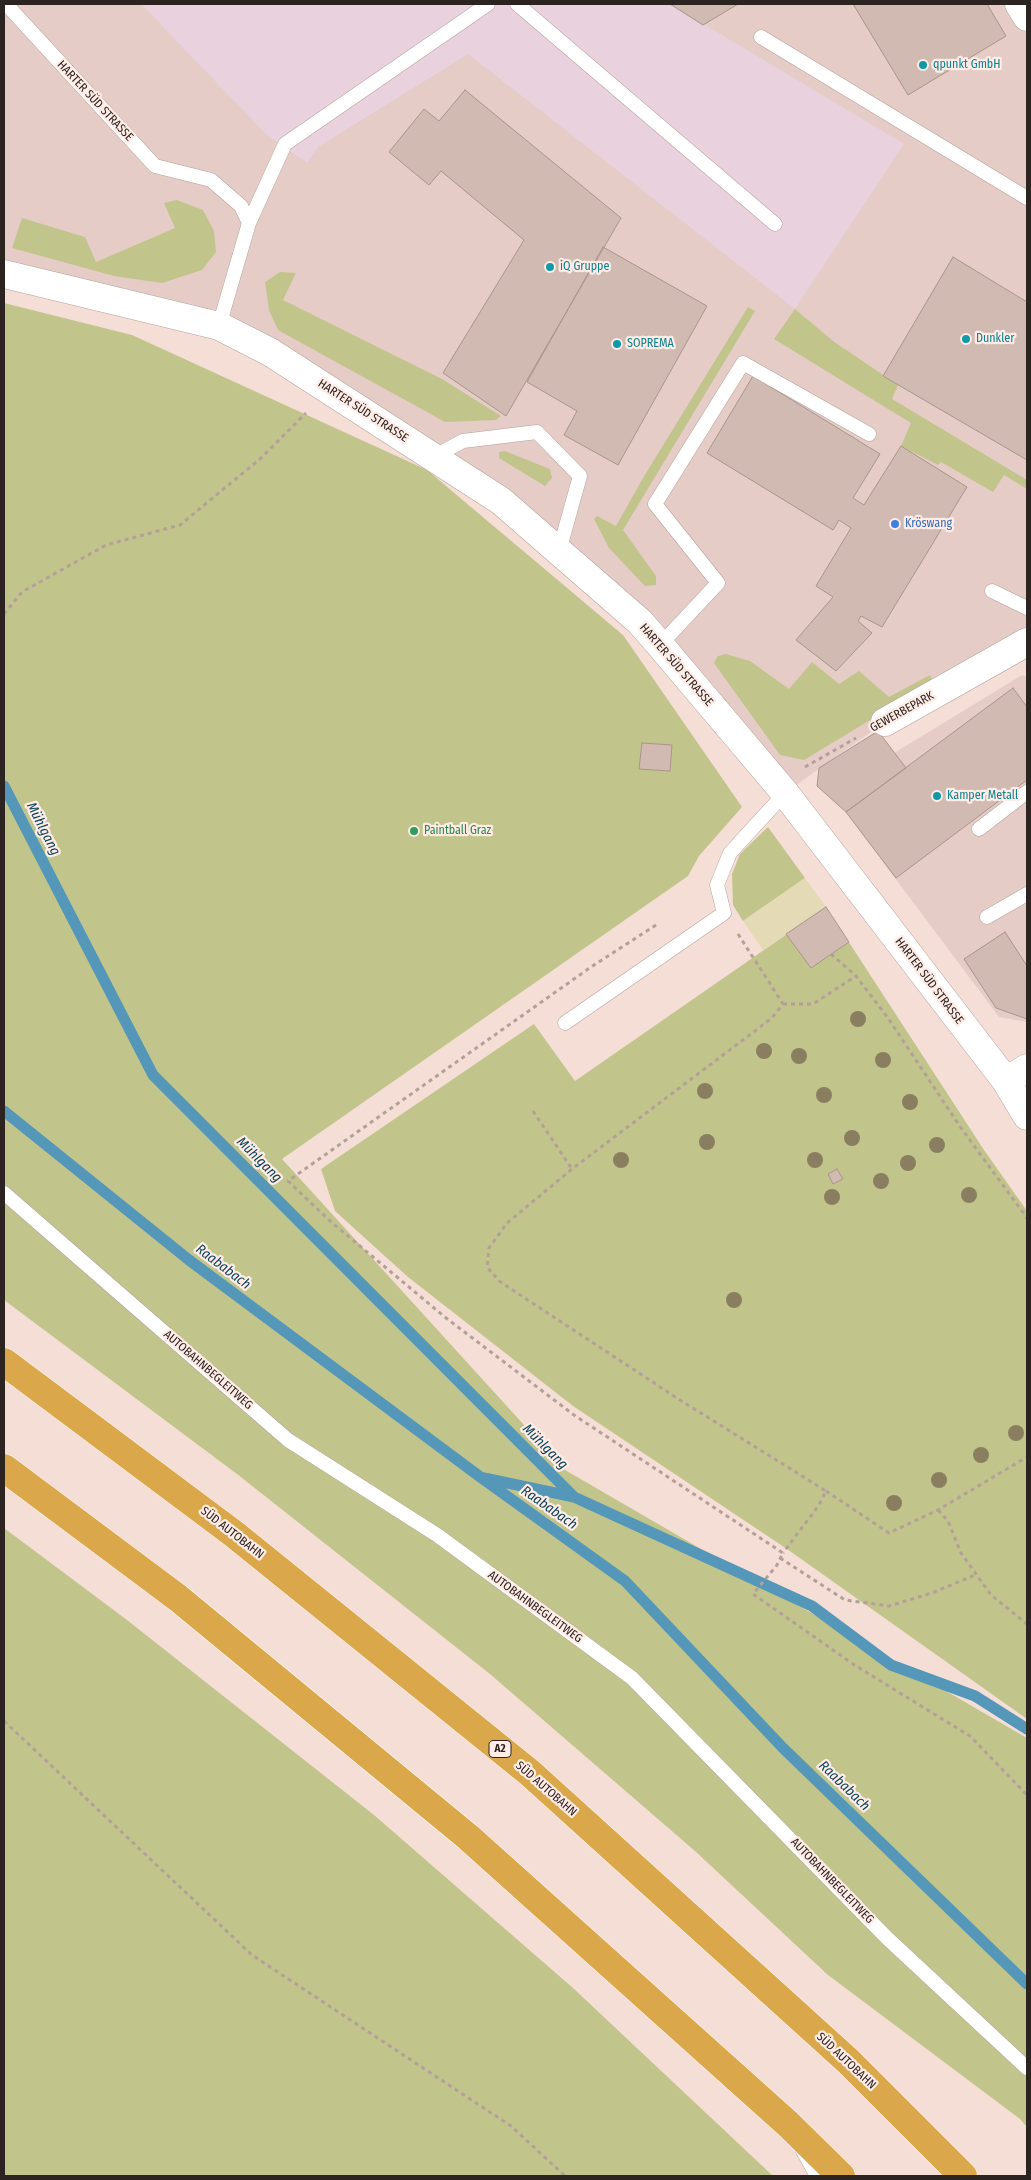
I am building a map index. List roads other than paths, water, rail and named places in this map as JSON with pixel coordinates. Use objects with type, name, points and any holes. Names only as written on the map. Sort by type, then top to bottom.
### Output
[{"type":"highway","name":"SÜD AUTOBAHN","points":[[4,1362],[234,1534],[530,1774],[848,2061],[963,2176]]},
{"type":"highway","points":[[4,1468],[178,1598],[468,1837],[788,2124],[841,2176]]},
{"type":"street","points":[[1019,4],[1027,17]]},
{"type":"street","name":"HARTER SÜD STRASSE","points":[[4,274],[219,326],[270,352],[501,501],[640,622],[660,645],[785,793],[1016,1074],[1027,1116]]},
{"type":"street","name":"GEWERBEPARK","points":[[885,722],[1027,642]]},
{"type":"lane","name":"HARTER SÜD STRASSE","points":[[6,4],[155,166],[211,180],[241,206],[249,223]]},
{"type":"lane","points":[[219,326],[249,223],[285,144],[488,4]]},
{"type":"lane","points":[[517,4],[775,224]]},
{"type":"lane","points":[[761,37],[1027,198]]},
{"type":"lane","points":[[660,645],[718,583],[655,504],[743,363],[869,434]]},
{"type":"lane","points":[[433,457],[463,441],[537,432],[580,476],[558,551]]},
{"type":"lane","points":[[992,591],[1027,608]]},
{"type":"lane","points":[[979,829],[1027,792]]},
{"type":"lane","points":[[565,1023],[724,913],[717,885],[730,853],[785,793]]},
{"type":"lane","points":[[987,917],[1027,894]]},
{"type":"lane","name":"AUTOBAHNBEGLEITWEG","points":[[4,1193],[288,1440],[437,1535],[632,1678],[887,1938],[1027,2068]]},
{"type":"lane","points":[[788,2124],[817,2176]]},
{"type":"waterway","name":"Mühlgang","points":[[4,786],[153,1075],[574,1497]]},
{"type":"waterway","name":"Raababach","points":[[4,1111],[189,1260],[479,1476],[625,1581],[783,1748],[1027,1984]]},
{"type":"waterway","points":[[484,1478],[574,1497],[812,1606],[891,1665],[975,1696],[1027,1729]]},
{"type":"place","name":"qpunkt GmbH","points":[[923,65]]},
{"type":"place","name":"iQ Gruppe","points":[[550,267]]},
{"type":"place","name":"Dunkler","points":[[966,339]]},
{"type":"place","name":"SOPREMA","points":[[617,344]]},
{"type":"place","name":"Kröswang","points":[[895,524]]},
{"type":"place","name":"Kamper Metall","points":[[937,796]]},
{"type":"place","name":"Paintball Graz","points":[[414,831]]}]
